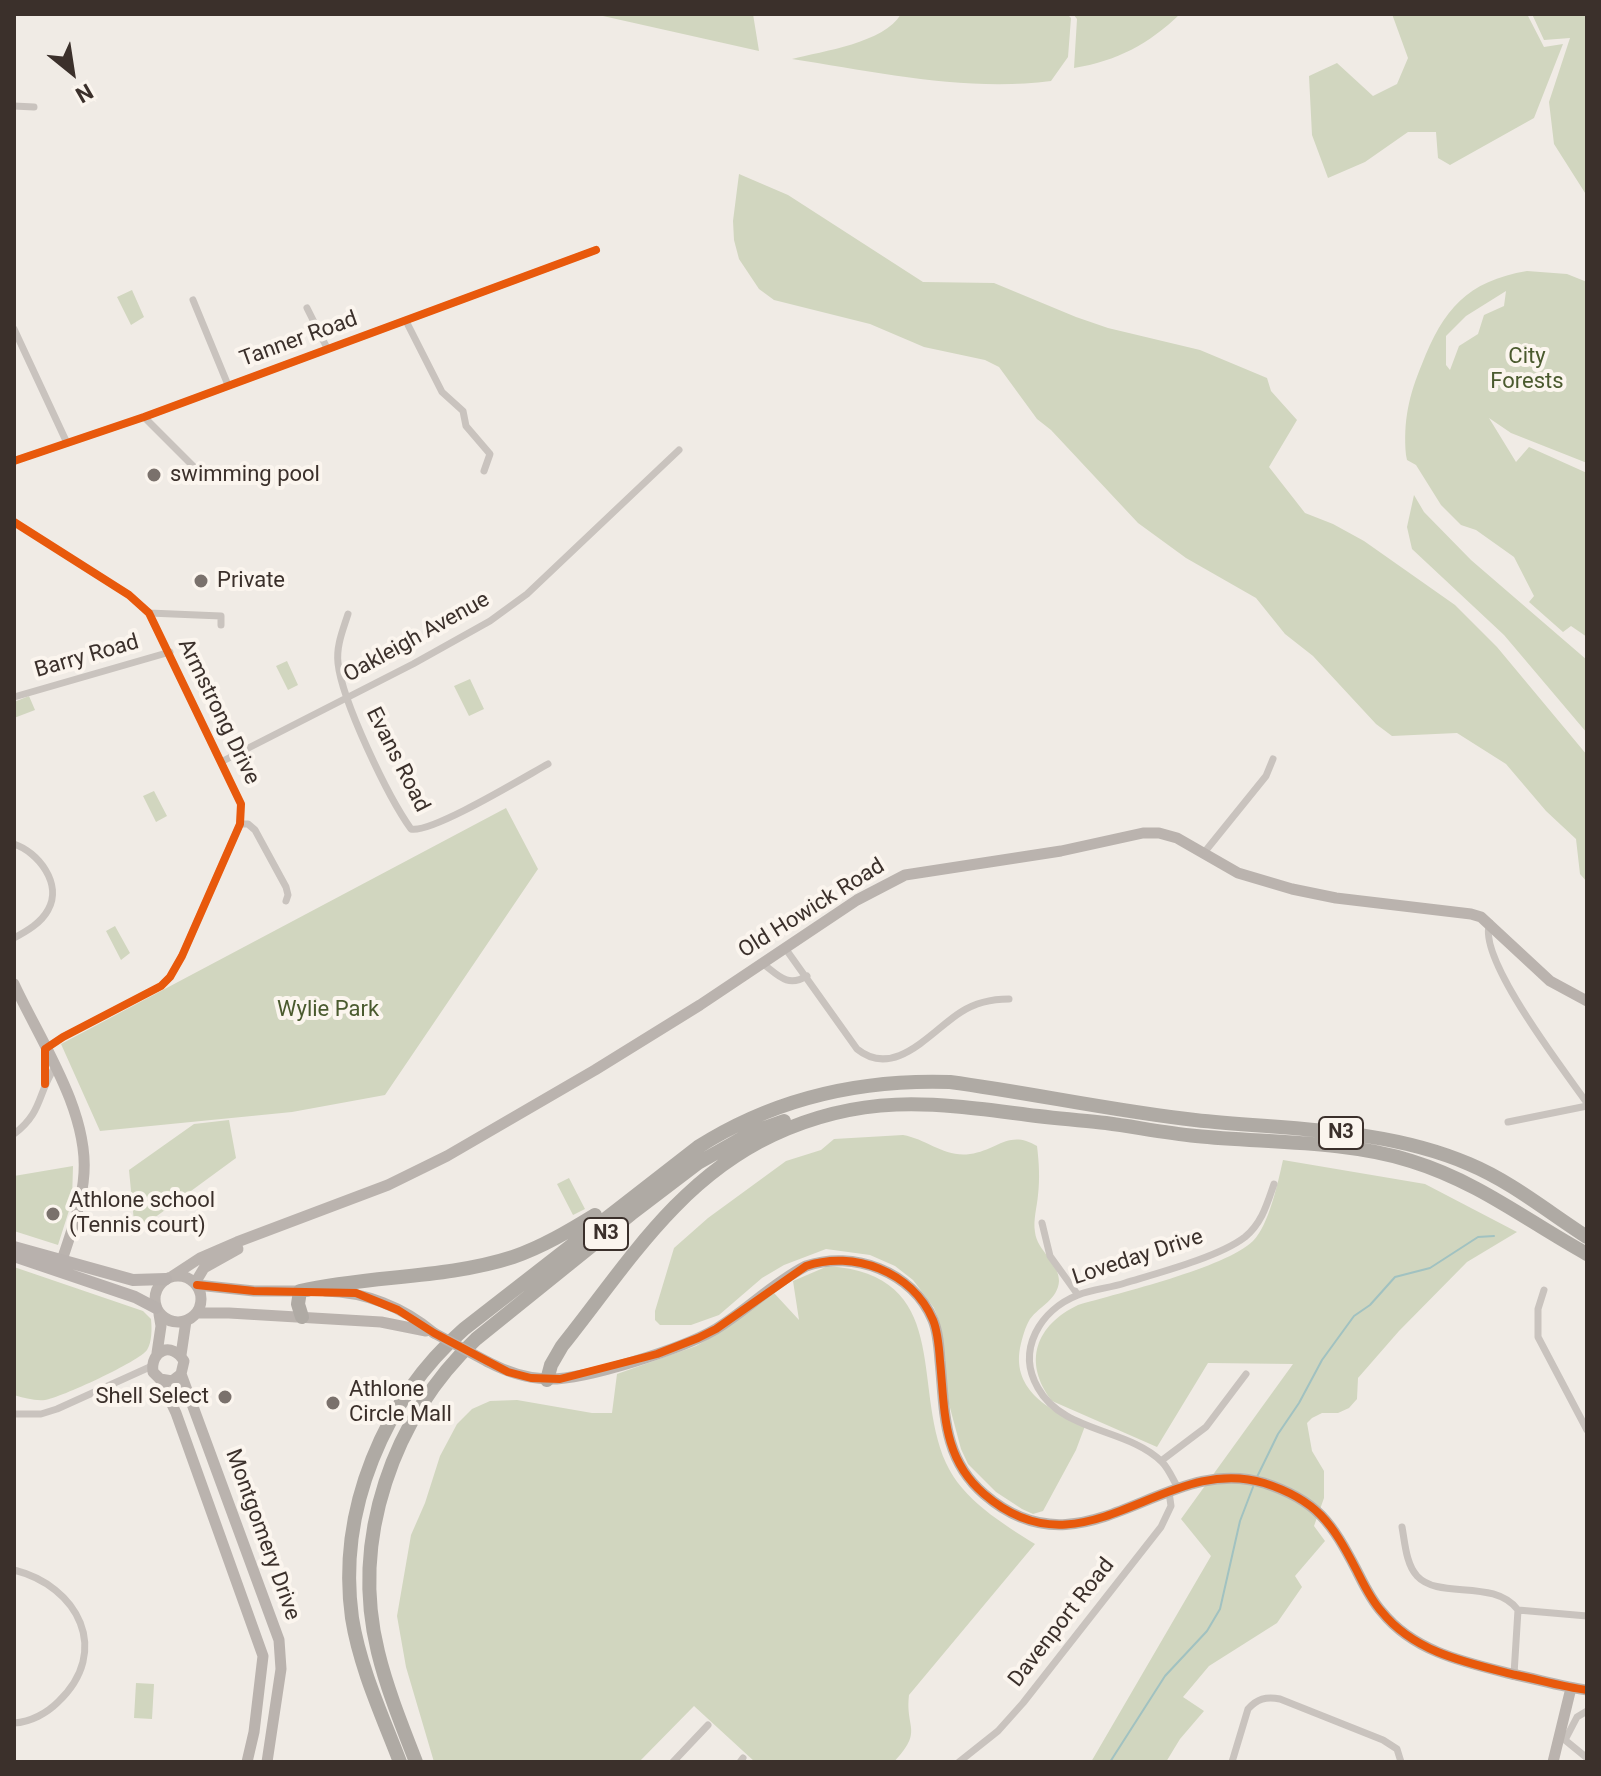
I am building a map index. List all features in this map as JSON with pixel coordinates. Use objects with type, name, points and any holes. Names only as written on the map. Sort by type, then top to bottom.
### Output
[{"type":"highway","name":"N3","points":[[400,1762],[362,1659],[352,1618],[350,1586],[359,1499],[389,1422],[413,1382],[450,1341],[677,1163],[717,1135],[774,1107],[844,1088],[902,1082],[950,1082],[1107,1123],[1192,1136],[1367,1150],[1409,1160],[1464,1181],[1587,1254]]},
{"type":"highway","points":[[547,1380],[562,1346],[650,1231],[685,1194],[721,1166],[771,1136],[836,1110],[877,1105],[929,1103],[1071,1112]]},
{"type":"highway","name":"N3","points":[[416,1762],[378,1651],[370,1590],[370,1561],[379,1501],[389,1469],[417,1410],[455,1359],[476,1339],[666,1186],[724,1147],[753,1132],[836,1110]]},
{"type":"highway","name":"N3","points":[[1071,1112],[1372,1136],[1416,1145],[1470,1164],[1512,1186],[1587,1237]]},
{"type":"highway","points":[[302,1317],[298,1304],[300,1291],[510,1258],[578,1226],[677,1163]]},
{"type":"main road","points":[[14,1247],[135,1297],[158,1311]]},
{"type":"main road","points":[[14,1256],[133,1280],[168,1278]]},
{"type":"street","points":[[14,106],[34,107]]},
{"type":"street","name":"Tanner Road","points":[[14,461],[144,417],[596,250]]},
{"type":"street","points":[[193,300],[228,385]]},
{"type":"street","points":[[307,308],[327,348]]},
{"type":"street","points":[[406,321],[442,392],[463,411],[466,426],[490,454],[484,471]]},
{"type":"street","points":[[14,329],[67,443]]},
{"type":"street","points":[[144,417],[202,475],[215,479],[236,479]]},
{"type":"street","name":"Oakleigh Avenue","points":[[221,762],[457,641],[515,604],[679,450]]},
{"type":"street","name":"Armstrong Drive","points":[[14,522],[129,595],[149,613],[241,804],[240,824]]},
{"type":"street","points":[[149,613],[221,616],[221,625]]},
{"type":"street","name":"Evans Road","points":[[348,614],[338,651],[346,697],[376,764],[413,830],[423,829],[548,764]]},
{"type":"street","name":"Barry Road","points":[[14,697],[170,652]]},
{"type":"street","points":[[1203,854],[1266,776],[1273,759]]},
{"type":"street","points":[[45,1049],[161,986],[170,977],[240,824],[253,827],[261,838],[286,887],[286,901]]},
{"type":"street","name":"Old Howick Road","points":[[168,1278],[209,1254],[388,1185],[447,1156],[595,1070],[857,900],[905,875],[1061,851],[1152,832],[1177,838],[1238,873],[1292,889],[1336,898],[1471,914],[1490,923],[1550,981],[1587,1001]]},
{"type":"street","points":[[14,844],[39,859],[46,871],[52,895],[50,907],[44,916],[14,938]]},
{"type":"street","points":[[1490,923],[1487,938],[1511,993],[1587,1104],[1508,1122]]},
{"type":"street","points":[[785,948],[862,1054],[883,1058],[907,1053],[963,1010],[997,999],[1009,999]]},
{"type":"street","points":[[762,963],[789,982],[807,976]]},
{"type":"street","points":[[14,984],[55,1067],[79,1125],[85,1162],[81,1196],[60,1266]]},
{"type":"street","points":[[45,1049],[45,1084]]},
{"type":"street","points":[[14,1134],[37,1111],[45,1084],[55,1067]]},
{"type":"street","name":"Loveday Drive","points":[[1174,1490],[1161,1461],[1136,1445],[1057,1410],[1037,1388],[1030,1365],[1033,1334],[1047,1315],[1078,1295],[1124,1283],[1231,1246],[1258,1223],[1274,1184]]},
{"type":"street","points":[[1042,1223],[1050,1256],[1078,1295]]},
{"type":"street","name":"Old Howick Road","points":[[196,1284],[204,1268],[266,1232]]},
{"type":"street","points":[[156,1374],[161,1333],[157,1289],[168,1278],[184,1276],[196,1284],[238,1290],[341,1291],[369,1296],[488,1362],[519,1376],[547,1380],[610,1368],[682,1345],[716,1329],[806,1266],[832,1260],[862,1263],[893,1275],[924,1304],[933,1320],[938,1339],[948,1439],[960,1468],[984,1494],[1007,1509],[1033,1521],[1070,1525],[1102,1519],[1174,1490],[1231,1477],[1262,1483],[1303,1498],[1316,1509],[1340,1540],[1382,1613],[1411,1638],[1463,1661],[1587,1690]]},
{"type":"street","points":[[158,1311],[171,1322],[186,1321],[197,1313],[201,1299],[196,1284]]},
{"type":"street","points":[[1544,1290],[1538,1309],[1538,1337],[1587,1430]]},
{"type":"street","points":[[197,1313],[381,1322],[434,1333]]},
{"type":"street","points":[[14,1414],[41,1414],[57,1409],[136,1375],[156,1374],[172,1381],[181,1374],[184,1366],[181,1355],[186,1321]]},
{"type":"street","points":[[157,1353],[172,1350],[181,1355]]},
{"type":"street","name":"Montgomery Drive","points":[[156,1374],[176,1413],[263,1656],[254,1732],[247,1762]]},
{"type":"street","name":"Montgomery Drive","points":[[181,1374],[279,1640],[281,1669],[267,1762]]},
{"type":"street","points":[[1161,1461],[1206,1427],[1246,1374]]},
{"type":"street","points":[[188,1449],[206,1442]]},
{"type":"street","name":"Davenport Road","points":[[959,1762],[989,1739],[1014,1712],[1161,1527],[1171,1506],[1174,1490]]},
{"type":"street","points":[[1402,1527],[1408,1559],[1418,1578],[1435,1585],[1499,1595],[1518,1610],[1587,1616]]},
{"type":"street","points":[[14,1570],[33,1575],[63,1594],[72,1604],[85,1648],[76,1681],[63,1697],[52,1708],[34,1718],[14,1723]]},
{"type":"street","points":[[1514,1674],[1518,1610]]},
{"type":"street","points":[[1553,1762],[1571,1688]]},
{"type":"street","points":[[1232,1762],[1248,1709],[1254,1702],[1269,1697],[1383,1740],[1397,1749],[1401,1762]]},
{"type":"street","points":[[1561,1739],[1581,1713],[1587,1711]]},
{"type":"street","points":[[673,1762],[708,1725]]},
{"type":"street","points":[[254,1732],[273,1733]]},
{"type":"street","points":[[1561,1739],[1587,1758]]},
{"type":"street","points":[[251,1745],[271,1749]]},
{"type":"green space","points":[[594,14],[753,14],[759,51]]},
{"type":"green space","points":[[901,14],[1067,14],[1071,18],[1068,57],[1051,81],[1019,84],[921,79],[792,59],[867,39],[893,24]]},
{"type":"green space","points":[[1073,14],[1180,14],[1132,50],[1074,68],[1077,19]]},
{"type":"green space","points":[[1392,14],[1527,14],[1544,47],[1563,44],[1534,118],[1450,165],[1438,158],[1436,132],[1408,132],[1365,162],[1328,178],[1312,135],[1309,76],[1337,63],[1373,96],[1397,84],[1408,58]]},
{"type":"green space","points":[[1532,14],[1587,14],[1587,196],[1554,144],[1549,102],[1570,38],[1544,40]]},
{"type":"green space","points":[[739,174],[788,195],[923,282],[994,283],[1076,317],[1108,328],[1200,350],[1267,378],[1271,391],[1297,420],[1269,467],[1305,513],[1364,541],[1455,605],[1497,647],[1587,755],[1587,882],[1580,874],[1576,839],[1546,811],[1506,764],[1457,733],[1392,736],[1376,724],[1313,656],[1285,634],[1256,598],[1186,558],[1138,523],[1037,419],[999,367],[985,360],[924,347],[870,324],[774,300],[759,289],[739,259],[734,240],[733,221]]},
{"type":"green space","name":"City Forests","points":[[1527,271],[1567,274],[1587,282],[1587,463],[1511,433],[1489,418],[1516,462],[1529,447],[1587,473],[1587,637],[1571,626],[1563,632],[1529,602],[1534,596],[1514,557],[1476,530],[1461,525],[1441,505],[1416,465],[1407,460],[1405,431],[1410,397],[1439,328],[1460,301],[1488,282]],"holes":[[[1506,291],[1504,306],[1484,315],[1478,334],[1459,346],[1450,370],[1446,365],[1446,336],[1466,316]]]},
{"type":"green space","points":[[132,290],[144,317],[131,325],[117,297]]},
{"type":"green space","points":[[1414,495],[1424,512],[1471,560],[1587,660],[1587,733],[1504,635],[1412,549],[1407,527]]},
{"type":"green space","points":[[287,661],[298,685],[288,690],[276,666]]},
{"type":"green space","points":[[470,679],[484,709],[469,716],[454,686]]},
{"type":"green space","points":[[29,696],[35,710],[14,718],[14,702]]},
{"type":"green space","points":[[154,791],[167,816],[156,822],[143,796]]},
{"type":"green space","name":"Wylie Park","points":[[506,808],[538,869],[385,1095],[292,1112],[100,1131],[61,1044]]},
{"type":"green space","points":[[115,926],[130,953],[121,960],[106,931]]},
{"type":"green space","points":[[229,1120],[236,1158],[135,1232],[129,1170],[194,1124]]},
{"type":"green space","points":[[903,1135],[944,1151],[961,1154],[980,1152],[1011,1140],[1027,1141],[1037,1146],[1039,1183],[1035,1232],[1056,1268],[1059,1281],[1052,1298],[1028,1322],[1019,1363],[1028,1388],[1037,1398],[1059,1414],[1085,1426],[1076,1450],[1043,1511],[1033,1514],[1022,1509],[996,1492],[968,1464],[949,1404],[939,1321],[934,1308],[913,1280],[895,1266],[870,1255],[826,1249],[784,1265],[762,1278],[719,1315],[691,1325],[660,1325],[655,1320],[674,1248],[708,1218],[786,1161],[821,1150],[834,1139]]},
{"type":"green space","points":[[1283,1160],[1425,1184],[1517,1232],[1467,1262],[1399,1331],[1358,1378],[1357,1399],[1349,1408],[1338,1413],[1322,1413],[1307,1423],[1312,1451],[1324,1471],[1324,1498],[1314,1526],[1325,1541],[1295,1576],[1302,1587],[1277,1623],[1209,1666],[1183,1697],[1204,1711],[1180,1739],[1166,1762],[1091,1762],[1211,1556],[1181,1519],[1293,1364],[1208,1363],[1157,1447],[1052,1401],[1038,1372],[1038,1346],[1052,1323],[1078,1305],[1196,1270],[1220,1261],[1253,1241],[1268,1214]]},
{"type":"green space","points":[[73,1166],[72,1201],[58,1245],[14,1231],[14,1176]]},
{"type":"green space","points":[[569,1178],[585,1209],[573,1215],[557,1184]]},
{"type":"green space","points":[[828,1266],[868,1274],[894,1289],[911,1311],[921,1338],[936,1432],[946,1463],[973,1499],[1035,1544],[909,1695],[911,1736],[903,1751],[894,1762],[755,1762],[694,1706],[639,1762],[434,1762],[406,1667],[397,1616],[411,1535],[440,1456],[457,1424],[472,1409],[490,1401],[517,1400],[592,1413],[612,1413],[617,1374],[696,1346],[774,1293],[799,1320],[793,1281]]},
{"type":"green space","points":[[14,1267],[143,1311],[151,1319],[151,1339],[147,1350],[116,1370],[53,1398],[37,1400],[14,1395]]},
{"type":"green space","points":[[136,1683],[154,1684],[152,1719],[134,1718]]},
{"type":"waterway","points":[[1257,1477],[1278,1434],[1322,1360],[1354,1316],[1370,1305],[1395,1277],[1430,1268],[1478,1237],[1494,1236]]},
{"type":"waterway","points":[[1110,1762],[1165,1676],[1207,1631],[1220,1609],[1240,1521],[1253,1487]]},
{"type":"cycle path","points":[[14,461],[144,417],[596,250]]},
{"type":"cycle path","points":[[14,522],[129,595],[149,613],[241,804],[240,824],[170,977],[161,986],[45,1049],[45,1084]]},
{"type":"cycle path","points":[[197,1285],[254,1291],[356,1293],[398,1310],[508,1372],[531,1378],[560,1379],[657,1354],[698,1338],[716,1329],[806,1266],[824,1262],[861,1263],[896,1277],[923,1303],[937,1335],[948,1433],[960,1465],[984,1494],[1021,1517],[1056,1525],[1090,1521],[1192,1484],[1227,1478],[1264,1483],[1297,1497],[1321,1515],[1339,1539],[1374,1602],[1395,1626],[1410,1637],[1461,1661],[1587,1690]]},
{"type":"place","name":"swimming pool","points":[[154,475]]},
{"type":"place","name":"Private","points":[[201,581]]},
{"type":"place","name":"Athlone school (Tennis court)","points":[[53,1214]]},
{"type":"place","name":"Shell Select","points":[[225,1397]]},
{"type":"place","name":"Athlone Circle Mall","points":[[333,1403]]}]
